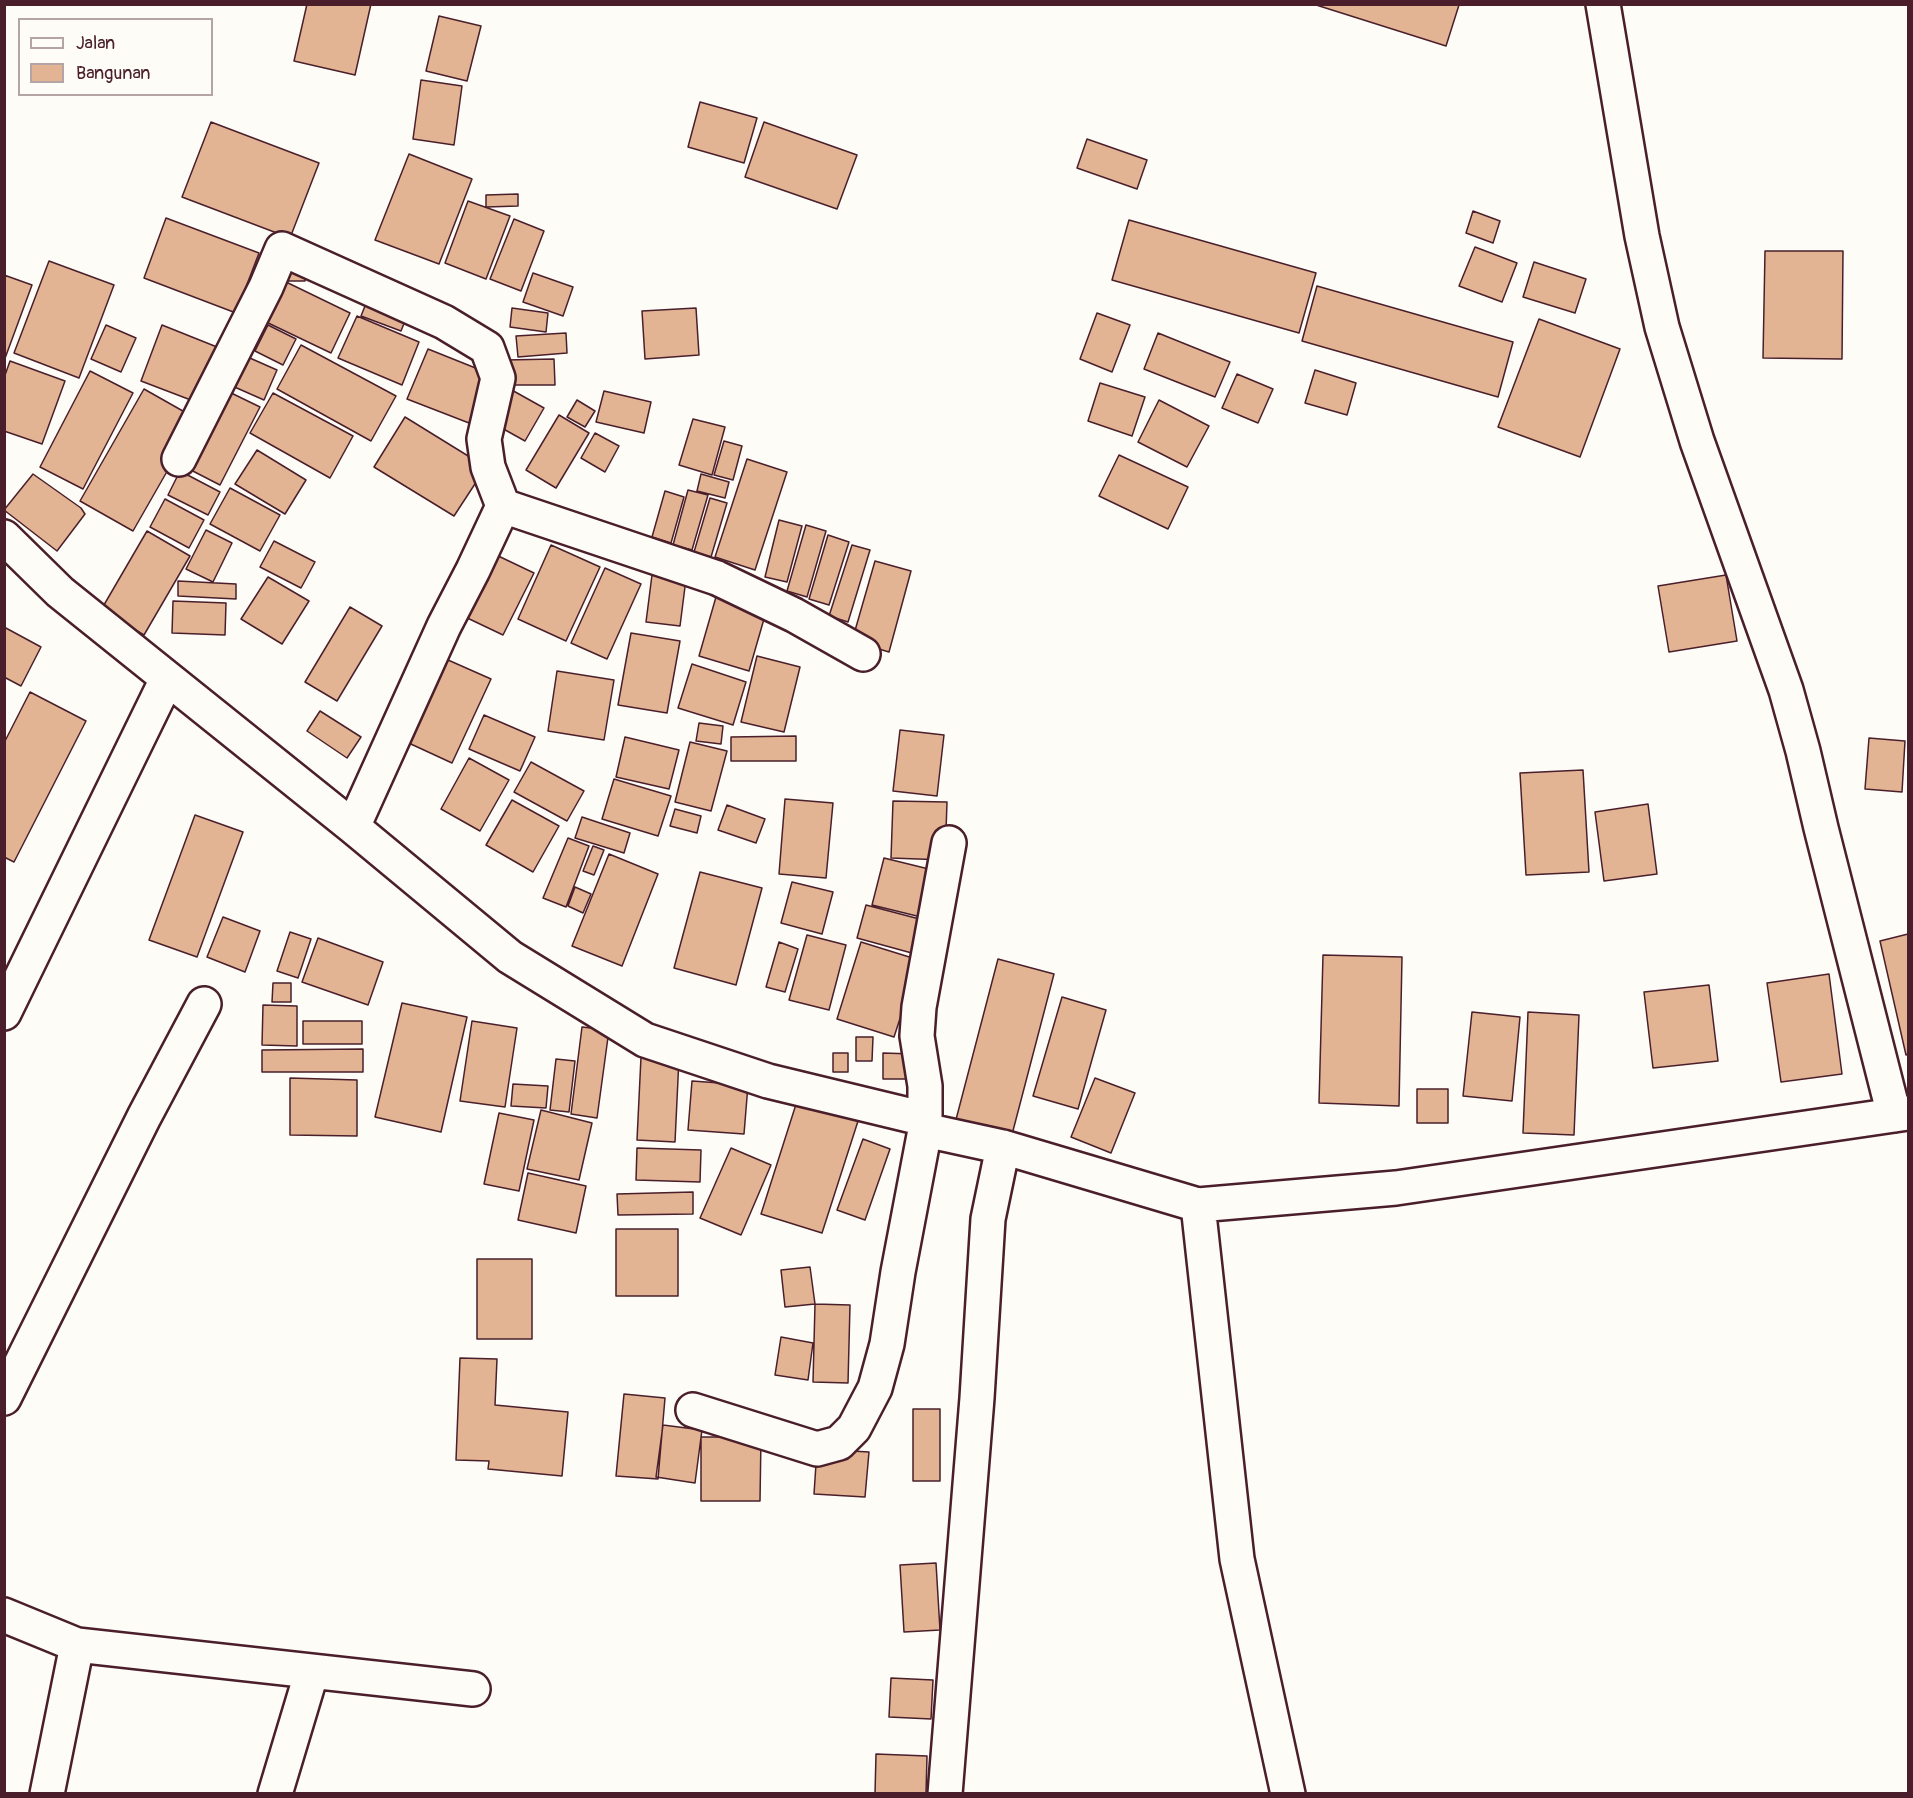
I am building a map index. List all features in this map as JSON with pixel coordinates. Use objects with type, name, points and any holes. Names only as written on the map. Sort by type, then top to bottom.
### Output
[{"type":"street","points":[[4,537],[60,592],[353,827],[510,957],[645,1040],[768,1081],[1198,1205],[1396,1188],[1901,1114],[1821,828],[1786,690],[1697,441],[1662,327],[1642,236],[1603,4]]},
{"type":"street","points":[[179,459],[266,287],[282,249],[444,322],[487,348],[498,378],[484,439],[488,467],[503,506],[444,626],[353,827]]},
{"type":"street","points":[[503,506],[717,578],[794,615],[862,654]]},
{"type":"street","points":[[4,1013],[168,679]]},
{"type":"street","points":[[693,1410],[818,1449],[839,1443],[854,1428],[875,1388],[887,1344],[925,1125],[925,1086],[917,1036],[919,1007],[949,843]]},
{"type":"street","points":[[4,1398],[144,1117],[204,1004]]},
{"type":"street","points":[[945,1794],[977,1398],[988,1219],[1003,1147]]},
{"type":"street","points":[[1198,1205],[1237,1559],[1288,1794]]},
{"type":"street","points":[[4,1616],[77,1645],[473,1689]]},
{"type":"street","points":[[47,1794],[77,1645]]},
{"type":"street","points":[[275,1794],[312,1671]]},
{"type":"building","points":[[307,4],[371,4],[355,75],[294,61]]},
{"type":"building","points":[[1313,4],[1458,4],[1459,5],[1446,46]]},
{"type":"building","points":[[439,16],[481,26],[467,81],[426,71]]},
{"type":"building","points":[[421,80],[462,86],[454,145],[413,139]]},
{"type":"building","points":[[700,102],[757,118],[744,163],[688,147]]},
{"type":"building","points":[[211,122],[319,163],[290,238],[182,197]]},
{"type":"building","points":[[764,122],[857,155],[837,209],[745,177]]},
{"type":"building","points":[[1087,139],[1147,160],[1137,189],[1077,168]]},
{"type":"building","points":[[409,154],[472,179],[439,264],[375,240]]},
{"type":"building","points":[[518,194],[518,206],[486,207],[486,195]]},
{"type":"building","points":[[468,201],[510,216],[486,279],[445,263]]},
{"type":"building","points":[[1473,211],[1500,221],[1493,243],[1466,233]]},
{"type":"building","points":[[166,218],[259,253],[236,313],[144,278]]},
{"type":"building","points":[[514,219],[544,231],[521,291],[490,279]]},
{"type":"building","points":[[1129,220],[1316,273],[1299,333],[1112,280]]},
{"type":"building","points":[[1475,247],[1517,263],[1502,302],[1459,286]]},
{"type":"building","points":[[1765,251],[1843,251],[1842,359],[1763,358]]},
{"type":"building","points":[[49,261],[114,285],[79,378],[14,353]]},
{"type":"building","points":[[1534,262],[1586,279],[1575,313],[1523,297]]},
{"type":"building","points":[[305,263],[305,281],[281,281],[280,264]]},
{"type":"building","points":[[533,273],[573,287],[563,316],[523,302]]},
{"type":"building","points":[[4,275],[32,285],[4,361]]},
{"type":"building","points":[[284,281],[350,313],[331,353],[264,321]]},
{"type":"building","points":[[1317,286],[1513,342],[1498,397],[1302,341]]},
{"type":"building","points":[[369,296],[409,311],[401,331],[361,316]]},
{"type":"building","points":[[512,308],[548,313],[546,332],[510,327]]},
{"type":"building","points":[[696,308],[699,355],[645,359],[642,311]]},
{"type":"building","points":[[1097,313],[1130,325],[1112,372],[1080,359]]},
{"type":"building","points":[[357,316],[419,342],[402,385],[338,358]]},
{"type":"building","points":[[1539,319],[1620,349],[1580,457],[1498,427]]},
{"type":"building","points":[[106,325],[136,338],[121,372],[91,359]]},
{"type":"building","points":[[162,325],[217,347],[196,402],[141,381]]},
{"type":"building","points":[[268,325],[296,339],[283,365],[255,351]]},
{"type":"building","points":[[566,333],[567,353],[518,357],[516,336]]},
{"type":"building","points":[[1158,333],[1230,362],[1215,397],[1144,369]]},
{"type":"building","points":[[301,345],[396,396],[371,441],[277,389]]},
{"type":"building","points":[[428,349],[488,373],[469,423],[407,399]]},
{"type":"building","points":[[243,355],[277,370],[264,400],[230,385]]},
{"type":"building","points":[[554,359],[555,385],[505,385],[505,360]]},
{"type":"building","points":[[10,361],[65,381],[42,444],[4,431],[4,378]]},
{"type":"building","points":[[1315,370],[1356,383],[1347,415],[1305,403]]},
{"type":"building","points":[[90,371],[133,393],[83,489],[40,467]]},
{"type":"building","points":[[1237,374],[1273,389],[1258,423],[1222,408]]},
{"type":"building","points":[[1100,383],[1145,397],[1132,436],[1088,421]]},
{"type":"building","points":[[501,384],[544,408],[525,441],[482,417]]},
{"type":"building","points":[[144,389],[197,419],[133,531],[80,501]]},
{"type":"building","points":[[223,389],[260,407],[220,485],[185,467]]},
{"type":"building","points":[[604,391],[651,402],[644,433],[596,422]]},
{"type":"building","points":[[273,393],[353,436],[330,478],[250,433]]},
{"type":"building","points":[[577,400],[595,411],[585,427],[567,417]]},
{"type":"building","points":[[1159,400],[1209,426],[1187,467],[1138,442]]},
{"type":"building","points":[[559,415],[589,433],[556,488],[526,470]]},
{"type":"building","points":[[405,417],[486,467],[454,516],[374,467]]},
{"type":"building","points":[[693,419],[725,427],[712,475],[679,465]]},
{"type":"building","points":[[595,433],[619,446],[605,472],[581,458]]},
{"type":"building","points":[[724,441],[742,446],[733,480],[714,475]]},
{"type":"building","points":[[257,450],[306,480],[285,514],[235,484]]},
{"type":"building","points":[[1119,455],[1188,487],[1168,529],[1099,496]]},
{"type":"building","points":[[747,459],[787,472],[755,570],[715,557]]},
{"type":"building","points":[[180,471],[220,492],[208,515],[168,495]]},
{"type":"building","points":[[33,474],[81,508],[85,514],[57,551],[4,510]]},
{"type":"building","points":[[701,474],[729,482],[725,498],[697,491]]},
{"type":"building","points":[[230,488],[280,515],[260,551],[210,524]]},
{"type":"building","points":[[688,490],[708,495],[692,550],[673,545]]},
{"type":"building","points":[[665,491],[684,497],[671,543],[652,537]]},
{"type":"building","points":[[710,498],[727,503],[711,557],[694,552]]},
{"type":"building","points":[[165,499],[204,520],[189,548],[150,527]]},
{"type":"building","points":[[779,520],[802,526],[787,582],[765,577]]},
{"type":"building","points":[[806,525],[826,531],[807,597],[787,591]]},
{"type":"building","points":[[206,530],[232,543],[213,582],[186,569]]},
{"type":"building","points":[[147,531],[190,556],[144,635],[101,610]]},
{"type":"building","points":[[828,535],[849,542],[829,605],[809,599]]},
{"type":"building","points":[[274,541],[315,562],[301,588],[260,567]]},
{"type":"building","points":[[551,545],[600,567],[566,641],[518,619]]},
{"type":"building","points":[[852,545],[870,550],[848,622],[829,616]]},
{"type":"building","points":[[492,553],[534,573],[503,635],[461,615]]},
{"type":"building","points":[[875,561],[911,571],[889,652],[852,641]]},
{"type":"building","points":[[605,568],[641,584],[607,659],[571,643]]},
{"type":"building","points":[[652,575],[686,579],[680,626],[646,622]]},
{"type":"building","points":[[1726,575],[1737,641],[1669,652],[1658,586]]},
{"type":"building","points":[[268,577],[309,601],[282,644],[241,619]]},
{"type":"building","points":[[178,581],[236,584],[236,599],[178,596]]},
{"type":"building","points":[[718,590],[768,605],[749,671],[699,656]]},
{"type":"building","points":[[173,601],[226,603],[225,635],[172,633]]},
{"type":"building","points":[[350,607],[382,626],[337,701],[305,682]]},
{"type":"building","points":[[4,627],[41,647],[21,686],[4,677]]},
{"type":"building","points":[[631,633],[680,641],[667,713],[618,705]]},
{"type":"building","points":[[439,656],[491,679],[452,763],[400,739]]},
{"type":"building","points":[[757,656],[800,667],[784,732],[741,722]]},
{"type":"building","points":[[692,664],[746,682],[733,725],[678,708]]},
{"type":"building","points":[[557,671],[614,680],[604,740],[548,731]]},
{"type":"building","points":[[30,692],[86,721],[14,862],[4,857],[4,743]]},
{"type":"building","points":[[320,711],[361,737],[347,758],[307,731]]},
{"type":"building","points":[[484,715],[535,737],[520,771],[469,749]]},
{"type":"building","points":[[699,723],[723,726],[721,744],[696,741]]},
{"type":"building","points":[[900,730],[944,735],[937,796],[893,791]]},
{"type":"building","points":[[796,736],[796,761],[731,761],[731,737]]},
{"type":"building","points":[[625,737],[679,750],[669,789],[616,777]]},
{"type":"building","points":[[1869,738],[1905,741],[1902,792],[1865,789]]},
{"type":"building","points":[[690,742],[727,751],[711,811],[675,802]]},
{"type":"building","points":[[469,758],[509,780],[480,831],[441,809]]},
{"type":"building","points":[[531,762],[584,791],[567,821],[514,792]]},
{"type":"building","points":[[1583,770],[1589,872],[1526,875],[1520,773]]},
{"type":"building","points":[[614,779],[671,796],[658,836],[602,819]]},
{"type":"building","points":[[785,799],[833,803],[826,878],[779,874]]},
{"type":"building","points":[[512,800],[559,826],[533,872],[486,845]]},
{"type":"building","points":[[893,801],[947,802],[945,860],[891,858]]},
{"type":"building","points":[[1648,804],[1657,874],[1604,881],[1595,812]]},
{"type":"building","points":[[727,805],[765,819],[756,843],[718,830]]},
{"type":"building","points":[[675,809],[701,816],[697,833],[670,826]]},
{"type":"building","points":[[195,815],[243,832],[197,957],[149,940]]},
{"type":"building","points":[[582,817],[630,833],[624,853],[575,838]]},
{"type":"building","points":[[568,838],[589,846],[566,907],[543,898]]},
{"type":"building","points":[[593,846],[604,850],[594,875],[583,871]]},
{"type":"building","points":[[609,854],[658,874],[622,966],[572,946]]},
{"type":"building","points":[[884,858],[941,872],[929,919],[872,905]]},
{"type":"building","points":[[700,872],[762,888],[736,985],[674,968]]},
{"type":"building","points":[[792,882],[833,892],[822,934],[781,923]]},
{"type":"building","points":[[575,887],[591,894],[583,913],[568,906]]},
{"type":"building","points":[[866,905],[927,921],[919,955],[857,938]]},
{"type":"building","points":[[223,917],[260,931],[245,972],[207,957]]},
{"type":"building","points":[[290,932],[311,939],[298,978],[277,971]]},
{"type":"building","points":[[1908,934],[1908,1054],[1906,1055],[1880,941]]},
{"type":"building","points":[[807,935],[846,945],[829,1010],[789,1000]]},
{"type":"building","points":[[318,938],[383,962],[368,1005],[302,982]]},
{"type":"building","points":[[779,942],[798,949],[785,992],[766,987]]},
{"type":"building","points":[[861,942],[919,960],[894,1037],[837,1019]]},
{"type":"building","points":[[1323,955],[1402,957],[1399,1106],[1319,1103]]},
{"type":"building","points":[[998,959],[1054,974],[1009,1146],[953,1131]]},
{"type":"building","points":[[1829,974],[1842,1074],[1781,1082],[1767,983]]},
{"type":"building","points":[[273,983],[291,983],[291,1002],[272,1002]]},
{"type":"building","points":[[1709,985],[1718,1061],[1653,1068],[1644,992]]},
{"type":"building","points":[[1062,997],[1106,1010],[1078,1109],[1033,1096]]},
{"type":"building","points":[[402,1003],[467,1017],[441,1132],[375,1117]]},
{"type":"building","points":[[263,1005],[297,1006],[297,1046],[262,1045]]},
{"type":"building","points":[[1472,1012],[1520,1017],[1512,1101],[1463,1096]]},
{"type":"building","points":[[1528,1012],[1579,1015],[1574,1135],[1523,1133]]},
{"type":"building","points":[[303,1021],[362,1021],[362,1044],[303,1044]]},
{"type":"building","points":[[472,1021],[517,1028],[505,1107],[460,1101]]},
{"type":"building","points":[[582,1027],[609,1030],[597,1118],[571,1114]]},
{"type":"building","points":[[856,1037],[873,1037],[872,1061],[856,1061]]},
{"type":"building","points":[[363,1049],[363,1072],[262,1072],[262,1050]]},
{"type":"building","points":[[833,1053],[848,1053],[848,1072],[833,1072]]},
{"type":"building","points":[[883,1053],[913,1054],[913,1079],[883,1079]]},
{"type":"building","points":[[641,1057],[679,1058],[675,1142],[637,1140]]},
{"type":"building","points":[[556,1059],[575,1061],[569,1112],[550,1110]]},
{"type":"building","points":[[290,1078],[357,1080],[357,1136],[290,1135]]},
{"type":"building","points":[[1095,1078],[1135,1093],[1111,1153],[1071,1137]]},
{"type":"building","points":[[692,1081],[748,1085],[744,1134],[688,1130]]},
{"type":"building","points":[[513,1084],[548,1086],[546,1108],[511,1106]]},
{"type":"building","points":[[1417,1089],[1448,1089],[1448,1123],[1417,1123]]},
{"type":"building","points":[[798,1098],[859,1118],[822,1233],[761,1214]]},
{"type":"building","points":[[541,1110],[592,1123],[579,1180],[527,1169]]},
{"type":"building","points":[[499,1113],[534,1120],[519,1191],[484,1184]]},
{"type":"building","points":[[863,1139],[890,1149],[865,1220],[837,1210]]},
{"type":"building","points":[[637,1148],[701,1150],[700,1182],[636,1180]]},
{"type":"building","points":[[731,1148],[771,1165],[741,1235],[700,1218]]},
{"type":"building","points":[[528,1173],[586,1186],[576,1233],[518,1220]]},
{"type":"building","points":[[693,1192],[693,1214],[618,1215],[617,1194]]},
{"type":"building","points":[[616,1229],[678,1229],[678,1296],[616,1296]]},
{"type":"building","points":[[477,1259],[532,1259],[532,1339],[477,1339]]},
{"type":"building","points":[[810,1267],[815,1304],[785,1307],[781,1270]]},
{"type":"building","points":[[815,1304],[850,1305],[848,1383],[813,1382]]},
{"type":"building","points":[[781,1337],[813,1343],[808,1380],[775,1375]]},
{"type":"building","points":[[460,1358],[497,1359],[495,1405],[568,1412],[562,1476],[488,1469],[489,1461],[456,1460]]},
{"type":"building","points":[[624,1394],[665,1398],[658,1479],[616,1476]]},
{"type":"building","points":[[913,1409],[940,1409],[940,1481],[913,1481]]},
{"type":"building","points":[[663,1425],[702,1430],[695,1483],[656,1477]]},
{"type":"building","points":[[701,1437],[761,1437],[760,1501],[701,1501]]},
{"type":"building","points":[[817,1449],[869,1452],[865,1497],[814,1494]]},
{"type":"building","points":[[936,1563],[940,1630],[904,1632],[900,1565]]},
{"type":"building","points":[[891,1678],[933,1680],[931,1719],[889,1717]]},
{"type":"building","points":[[876,1754],[927,1756],[926,1794],[875,1794]]}]
